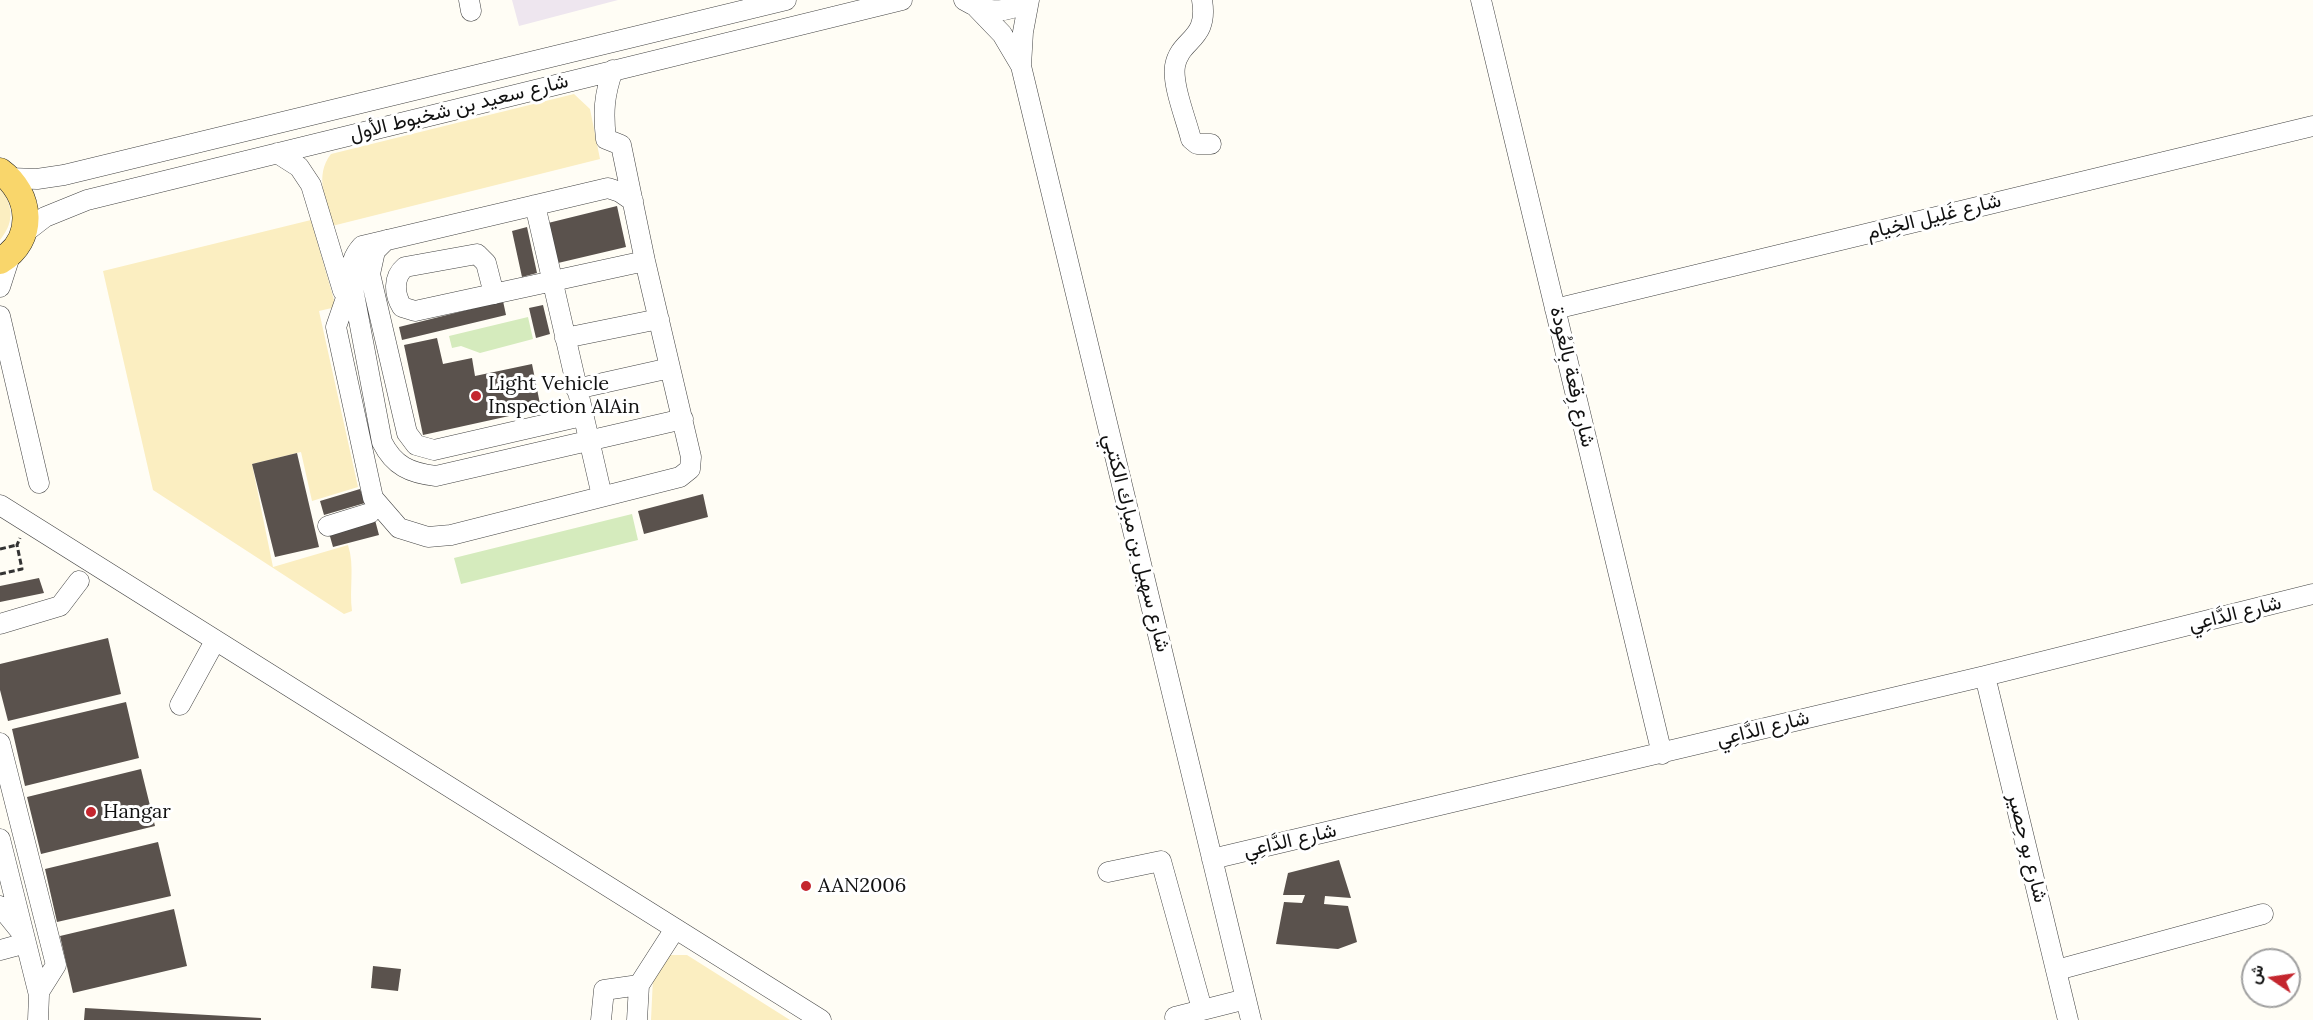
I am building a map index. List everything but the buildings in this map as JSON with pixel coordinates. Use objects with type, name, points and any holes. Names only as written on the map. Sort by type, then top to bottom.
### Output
[{"type":"main road","points":[[5,175],[18,188],[25,204],[26,222],[12,249]]},
{"type":"street","name":"شارع سعيد بن شخبوط الأول","points":[[5,175],[37,179],[64,175],[786,0]]},
{"type":"street","name":"شارع سعيد بن شخبوط الأول","points":[[12,249],[45,217],[87,200],[902,0]]},
{"type":"street","points":[[971,4],[1005,11],[1028,0]]},
{"type":"street","name":"شارع سهيل بن مبارك الكتبي","points":[[1020,66],[1028,0]]},
{"type":"street","points":[[1202,0],[1205,15],[1199,33],[1181,52],[1175,65],[1175,76],[1191,139],[1197,144],[1211,144]]},
{"type":"street","name":"شارع رِقعة بِالعُودة","points":[[1481,0],[1662,754]]},
{"type":"street","name":"شارع سهيل بن مبارك الكتبي","points":[[971,4],[1002,34],[1020,66],[1251,1020]]},
{"type":"street","points":[[613,70],[604,96],[603,116],[606,139],[621,145]]},
{"type":"street","name":"شارع غَلِيل الخِيام","points":[[1555,309],[2313,126]]},
{"type":"street","points":[[345,301],[336,327],[377,510],[399,528],[428,537],[451,535],[678,467],[684,454],[684,426],[645,261],[621,145]]},
{"type":"street","points":[[340,273],[350,244],[362,238],[614,176],[621,158],[621,145]]},
{"type":"street","points":[[277,153],[299,167],[308,179],[340,273],[384,493],[405,518],[429,526],[449,524],[601,491]]},
{"type":"street","points":[[585,428],[436,476],[419,474],[402,467],[390,457],[382,442],[351,278],[351,265],[355,254],[362,246],[608,188],[620,192],[633,201]]},
{"type":"street","points":[[535,205],[601,491]]},
{"type":"street","points":[[380,241],[375,251],[370,274],[407,433],[416,445],[434,450],[585,428],[684,426]]},
{"type":"street","points":[[0,287],[12,249]]},
{"type":"street","points":[[494,294],[486,263],[477,254],[405,267],[400,271],[395,282],[399,302],[408,310],[494,294],[645,261]]},
{"type":"street","points":[[0,316],[39,483]]},
{"type":"street","points":[[565,338],[659,319]]},
{"type":"street","points":[[576,388],[670,368]]},
{"type":"street","points":[[0,505],[821,1020]]},
{"type":"street","points":[[328,526],[377,510]]},
{"type":"street","points":[[73,552],[79,581]]},
{"type":"street","points":[[0,624],[60,606],[79,581],[105,572]]},
{"type":"street","name":"شارع الدَّاعِي","points":[[1212,859],[1662,754],[2313,594]]},
{"type":"street","points":[[180,705],[214,641]]},
{"type":"street","name":"شارع بو حِصير","points":[[1985,676],[2068,1020]]},
{"type":"street","points":[[0,743],[56,965],[39,992]]},
{"type":"street","points":[[0,839],[39,992],[38,1020]]},
{"type":"street","points":[[1108,872],[1161,861],[1202,1009]]},
{"type":"street","points":[[0,906],[26,940]]},
{"type":"street","points":[[2056,970],[2263,914]]},
{"type":"street","points":[[637,1020],[639,985],[675,929]]},
{"type":"street","points":[[0,950],[26,940]]},
{"type":"street","points":[[602,1020],[604,990],[639,985]]},
{"type":"street","points":[[1175,1017],[1246,999]]},
{"type":"path","points":[[0,549],[17,545],[22,569],[0,574]]},
{"type":"shaded area","points":[[512,0],[618,0],[519,26]]},
{"type":"green space","points":[[528,317],[533,339],[480,353],[461,346],[452,348],[449,336]]},
{"type":"green space","points":[[632,514],[638,540],[461,584],[454,558]]},
{"type":"sand","points":[[574,94],[590,109],[600,159],[332,226],[322,180],[326,162],[331,154]]},
{"type":"sand","points":[[0,185],[9,206],[10,219],[0,240]]},
{"type":"sand","points":[[311,220],[336,307],[319,311],[358,487],[312,501],[301,452],[252,464],[273,567],[348,545],[351,561],[352,611],[344,614],[153,490],[103,271]]},
{"type":"sand","points":[[668,955],[687,955],[790,1020],[651,1020],[653,978]]},
{"type":"place","name":"Light Vehicle Inspection AlAin","points":[[476,396]]},
{"type":"place","name":"Hangar","points":[[91,812]]},
{"type":"place","name":"AAN2006","points":[[806,886]]}]
